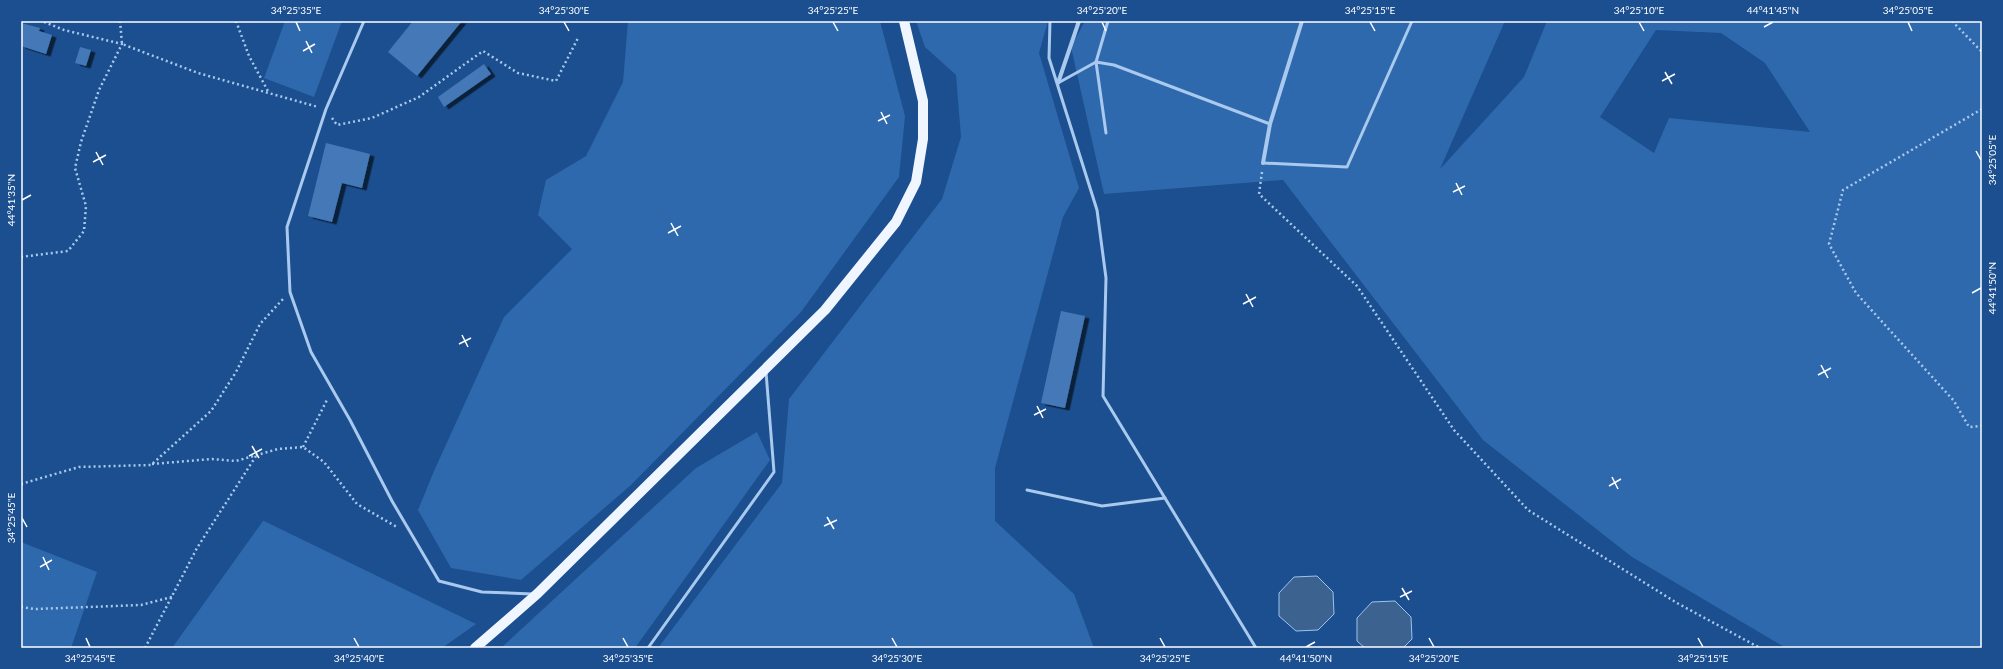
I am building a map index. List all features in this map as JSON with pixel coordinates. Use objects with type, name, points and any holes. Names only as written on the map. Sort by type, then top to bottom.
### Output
[{"type":"main road","points":[[475,648],[537,594],[825,310],[896,222],[916,182],[923,139],[923,101],[904,21]]},
{"type":"street","points":[[1058,83],[1079,21]]},
{"type":"street","points":[[1263,163],[1270,124],[1302,21]]},
{"type":"lane","points":[[364,21],[326,109],[287,227],[290,292],[311,352],[392,501],[440,581],[482,592],[537,594]]},
{"type":"lane","points":[[1050,21],[1049,58],[1097,210],[1106,278],[1103,396],[1256,648]]},
{"type":"lane","points":[[1106,133],[1096,62],[1108,21]]},
{"type":"lane","points":[[1263,163],[1347,167],[1412,21]]},
{"type":"lane","points":[[1058,83],[1096,62],[1114,65],[1270,124]]},
{"type":"lane","points":[[648,648],[774,472],[766,368]]},
{"type":"lane","points":[[1026,490],[1102,506],[1165,498]]},
{"type":"path","points":[[42,21],[64,30],[122,44],[198,73],[326,109],[337,125],[372,118],[419,97],[483,51],[518,73],[556,81],[578,38]]},
{"type":"path","points":[[21,257],[68,250],[84,231],[86,206],[75,168],[76,161],[99,90],[122,44],[120,21]]},
{"type":"path","points":[[236,21],[249,56],[269,93]]},
{"type":"path","points":[[1952,21],[1982,52]]},
{"type":"path","points":[[1982,109],[1843,190],[1829,244],[1856,293],[1954,401],[1969,427],[1982,426]]},
{"type":"path","points":[[1263,163],[1259,194],[1357,286],[1454,430],[1528,510],[1677,603],[1760,648]]},
{"type":"path","points":[[150,465],[211,411],[236,372],[260,324],[290,292]]},
{"type":"path","points":[[303,448],[332,389]]},
{"type":"path","points":[[21,484],[79,468],[150,465],[212,459],[236,461],[278,449],[303,448],[324,462],[357,504],[413,537]]},
{"type":"path","points":[[145,648],[197,548],[257,455]]},
{"type":"path","points":[[21,607],[43,608],[141,605],[172,597]]},
{"type":"shaded area","points":[[285,21],[342,21],[314,97],[264,78]]},
{"type":"shaded area","points":[[628,21],[880,21],[905,116],[899,177],[801,312],[631,485],[521,580],[451,568],[418,510],[434,471],[504,317],[572,249],[538,215],[546,180],[586,156],[623,82]]},
{"type":"shaded area","points":[[916,21],[1048,21],[1039,53],[1079,188],[1063,217],[995,468],[995,521],[1074,594],[1094,648],[658,648],[782,483],[789,399],[942,199],[961,137],[956,75],[925,47]]},
{"type":"shaded area","points":[[1085,21],[1505,21],[1440,169],[1524,77],[1547,21],[1982,21],[1982,648],[1786,648],[1632,557],[1483,440],[1283,180],[1104,194],[1071,47]],"holes":[[[1656,30],[1721,33],[1765,63],[1810,132],[1669,118],[1654,153],[1600,117]]]},
{"type":"shaded area","points":[[757,432],[770,460],[635,648],[501,648],[696,468]]},
{"type":"shaded area","points":[[263,521],[476,624],[442,648],[172,648]]},
{"type":"shaded area","points":[[21,542],[97,572],[71,648],[21,648]]},
{"type":"shaded area","points":[[1317,576],[1333,592],[1334,614],[1318,630],[1296,631],[1279,616],[1279,593],[1294,577]]},
{"type":"shaded area","points":[[1395,601],[1411,617],[1412,639],[1403,648],[1365,648],[1357,641],[1357,618],[1372,602]]},
{"type":"building","points":[[413,21],[462,21],[417,76],[388,52]]},
{"type":"building","points":[[21,23],[40,28],[39,31],[52,35],[46,54],[21,46]]},
{"type":"building","points":[[80,47],[91,50],[86,66],[75,63]]},
{"type":"building","points":[[484,64],[491,74],[444,107],[438,97]]},
{"type":"building","points":[[326,143],[370,154],[362,188],[342,183],[332,222],[308,216]]},
{"type":"building","points":[[1061,311],[1085,316],[1065,408],[1041,403]]}]
